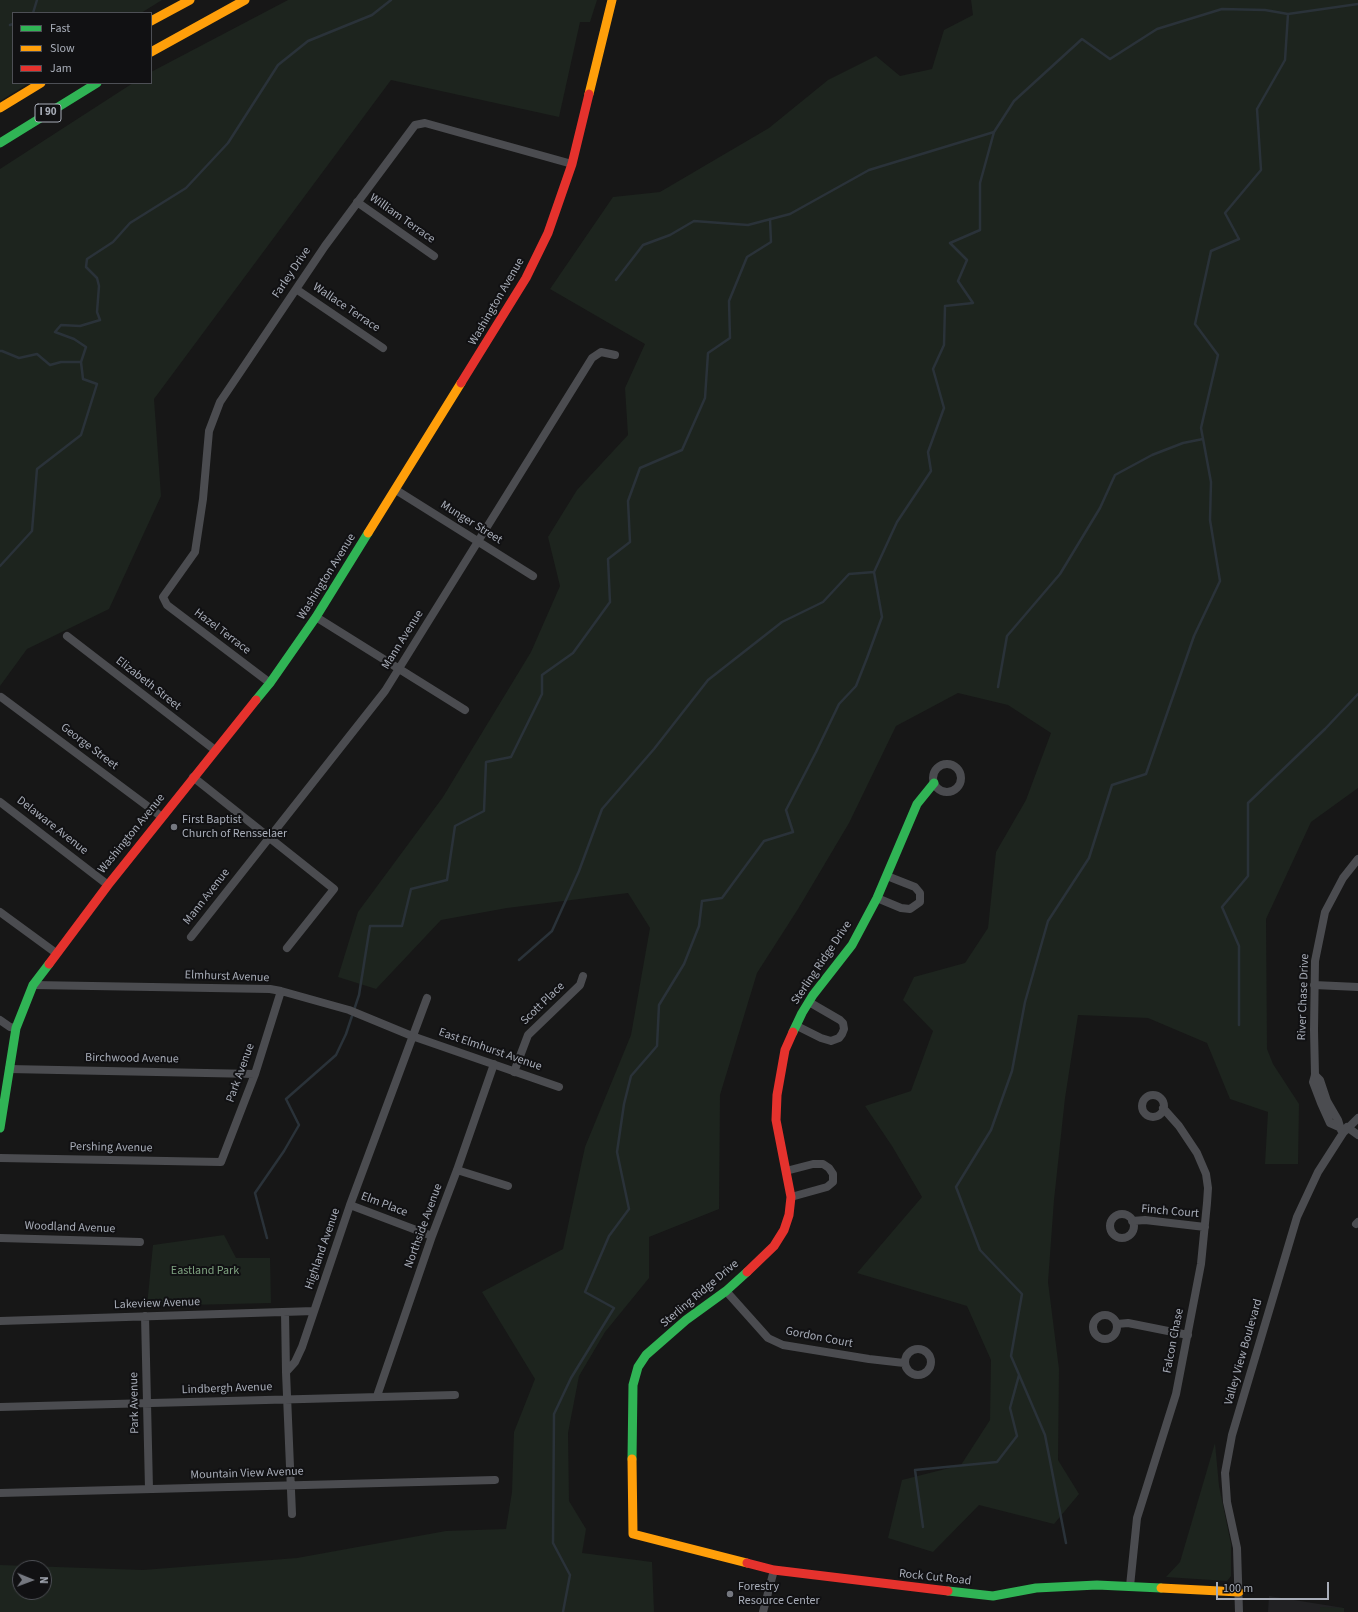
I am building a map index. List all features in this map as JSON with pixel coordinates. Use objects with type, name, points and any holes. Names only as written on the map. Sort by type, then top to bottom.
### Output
[{"type":"main road","points":[[152,20],[190,0]]},
{"type":"main road","points":[[152,51],[244,0]]},
{"type":"main road","name":"Washington Avenue","points":[[0,1128],[3,1086],[9,1069],[16,1028],[33,985],[108,885],[193,777],[270,683],[316,617],[526,278],[548,232],[572,164],[612,0]]},
{"type":"main road","points":[[7,93],[26,84]]},
{"type":"main road","name":"I 90","points":[[0,108],[39,84]]},
{"type":"main road","name":"I 90","points":[[0,143],[95,84]]},
{"type":"main road","name":"Sterling Ridge Drive","points":[[633,1534],[632,1402],[638,1367],[646,1355],[686,1320],[726,1291],[774,1246],[784,1230],[788,1220],[791,1197],[776,1120],[777,1095],[785,1050],[809,1002],[852,945],[878,898],[917,804],[934,783]]},
{"type":"main road","name":"Rock Cut Road","points":[[633,1534],[774,1570],[962,1594],[993,1596],[1036,1588],[1097,1585],[1239,1592]]},
{"type":"street","name":"Farley Drive","points":[[163,597],[195,552],[203,499],[209,431],[220,402],[357,202],[415,125],[425,123],[572,164]]},
{"type":"street","name":"William Terrace","points":[[357,202],[434,256]]},
{"type":"street","name":"Wallace Terrace","points":[[296,289],[383,348]]},
{"type":"street","name":"Mann Avenue","points":[[192,937],[268,838],[385,691],[592,358],[600,352],[615,355]]},
{"type":"street","name":"Munger Street","points":[[396,490],[533,576]]},
{"type":"street","name":"Hazel Terrace","points":[[163,597],[167,605],[270,683]]},
{"type":"street","points":[[316,617],[400,668],[465,710]]},
{"type":"street","name":"Elizabeth Street","points":[[67,636],[215,750]]},
{"type":"street","name":"George Street","points":[[1,697],[162,817]]},
{"type":"street","points":[[193,777],[334,889],[287,948]]},
{"type":"street","name":"Delaware Avenue","points":[[0,802],[108,885]]},
{"type":"street","name":"River Chase Drive","points":[[1343,1129],[1326,1101],[1320,1080],[1315,1075],[1315,961],[1325,912],[1343,878],[1358,859]]},
{"type":"street","points":[[878,898],[901,908],[910,909],[920,902],[920,893],[915,887],[887,876]]},
{"type":"street","points":[[0,912],[56,953]]},
{"type":"street","name":"Scott Place","points":[[514,1072],[528,1035],[580,985],[583,976]]},
{"type":"street","name":"Elmhurst Avenue","points":[[33,985],[270,989],[349,1010],[412,1036]]},
{"type":"street","points":[[1314,985],[1358,986]]},
{"type":"street","name":"Park Avenue","points":[[221,1162],[255,1074],[281,991]]},
{"type":"street","name":"Highland Avenue","points":[[286,1372],[295,1362],[314,1312],[350,1206],[427,998]]},
{"type":"street","points":[[796,1026],[831,1041],[839,1038],[842,1034],[844,1029],[843,1023],[840,1020],[809,1002]]},
{"type":"street","points":[[0,1020],[10,1027],[16,1028]]},
{"type":"street","name":"East Elmhurst Avenue","points":[[412,1036],[559,1087]]},
{"type":"street","name":"Northside Avenue","points":[[378,1396],[432,1236],[494,1064]]},
{"type":"street","name":"Birchwood Avenue","points":[[9,1069],[255,1074]]},
{"type":"street","name":"Falcon Chase","points":[[1130,1586],[1137,1518],[1176,1394],[1188,1335],[1201,1264],[1208,1188],[1206,1174],[1197,1153],[1179,1126],[1163,1108]]},
{"type":"street","name":"Valley View Boulevard","points":[[1239,1612],[1237,1548],[1227,1502],[1225,1473],[1232,1435],[1297,1217],[1318,1172],[1343,1129],[1358,1118]]},
{"type":"street","points":[[1343,1129],[1358,1135]]},
{"type":"street","name":"Pershing Avenue","points":[[0,1158],[221,1162]]},
{"type":"street","points":[[786,1171],[813,1164],[823,1164],[829,1168],[833,1174],[833,1182],[827,1187],[791,1197]]},
{"type":"street","points":[[457,1170],[508,1186]]},
{"type":"street","name":"Elm Place","points":[[350,1206],[432,1236]]},
{"type":"street","name":"Finch Court","points":[[1132,1221],[1146,1220],[1205,1227]]},
{"type":"street","name":"Woodland Avenue","points":[[0,1238],[140,1242]]},
{"type":"street","name":"Gordon Court","points":[[726,1291],[768,1338],[783,1345],[904,1363]]},
{"type":"street","points":[[285,1312],[292,1514]]},
{"type":"street","name":"Lakeview Avenue","points":[[0,1321],[314,1312]]},
{"type":"street","name":"Park Avenue","points":[[145,1316],[149,1489]]},
{"type":"street","points":[[1117,1324],[1128,1323],[1188,1335]]},
{"type":"street","name":"Lindbergh Avenue","points":[[0,1407],[455,1394]]},
{"type":"street","name":"Mountain View Avenue","points":[[0,1493],[495,1480]]},
{"type":"street","points":[[763,1612],[774,1570]]},
{"type":"shaded area","points":[[1269,1596],[1344,1608],[1344,1612],[1268,1612]]},
{"type":"green space","points":[[0,0],[162,0],[143,12],[12,12],[12,84],[27,84],[0,101]]},
{"type":"green space","points":[[288,0],[597,0],[590,22],[580,22],[559,117],[391,80],[154,399],[161,496],[109,609],[27,649],[0,686],[0,169],[131,84],[152,84],[152,71]]},
{"type":"green space","points":[[971,0],[1358,0],[1358,788],[1311,822],[1266,919],[1267,1049],[1273,1064],[1299,1104],[1298,1164],[1265,1164],[1268,1112],[1230,1099],[1207,1043],[1148,1018],[1078,1015],[1065,1098],[1054,1200],[1048,1282],[1059,1369],[1058,1460],[1079,1494],[1054,1524],[979,1505],[933,1552],[888,1538],[902,1480],[961,1465],[990,1420],[991,1360],[967,1306],[857,1273],[922,1197],[892,1146],[865,1106],[911,1091],[933,1031],[903,1000],[914,977],[965,963],[988,928],[996,852],[1026,800],[1051,733],[1008,705],[958,693],[896,726],[849,823],[798,909],[757,973],[720,1095],[719,1209],[649,1237],[649,1278],[605,1332],[579,1376],[568,1433],[569,1501],[586,1529],[582,1553],[652,1562],[654,1612],[0,1612],[0,1565],[12,1565],[12,1600],[52,1600],[52,1567],[143,1570],[297,1558],[446,1531],[506,1529],[512,1492],[514,1432],[535,1379],[482,1292],[563,1249],[585,1147],[631,1035],[650,928],[628,893],[507,908],[441,920],[376,989],[338,977],[358,912],[443,797],[531,652],[560,586],[548,537],[577,490],[628,435],[625,388],[645,344],[550,289],[613,197],[660,192],[769,128],[828,80],[876,56],[900,76],[932,69],[944,30],[973,15]]},
{"type":"green space","name":"Eastland Park","points":[[224,1235],[236,1258],[270,1258],[271,1303],[147,1306],[153,1245]]},
{"type":"green space","points":[[1215,1443],[1219,1486],[1231,1544],[1231,1576],[1227,1581],[1166,1577],[1180,1562]]},
{"type":"green space","points":[[1320,1607],[1344,1608],[1344,1612],[1320,1612]]},
{"type":"waterway","points":[[33,12],[37,0]]},
{"type":"waterway","points":[[0,351],[19,358],[37,354],[50,365],[61,362],[81,362],[86,347],[74,339],[55,332],[61,325],[80,326],[100,320],[97,312],[99,286],[97,278],[86,267],[87,259],[113,242],[130,223],[186,188],[228,143],[278,65],[308,41],[372,15],[391,0]]},
{"type":"waterway","points":[[1066,1543],[1045,1435],[1011,1356],[1022,1294],[980,1250],[956,1187],[991,1130],[1012,1071],[1025,1002],[1048,921],[1089,858],[1112,785],[1146,774],[1194,636],[1220,581],[1210,520],[1211,482],[1201,428],[1218,355],[1195,324],[1211,251],[1239,239],[1225,213],[1261,170],[1257,109],[1285,60],[1288,14],[1358,4]]},
{"type":"waterway","points":[[616,280],[643,245],[670,235],[694,221],[748,225],[790,214],[869,170],[994,132],[1014,101],[1082,39],[1110,59],[1157,29],[1222,9],[1265,10],[1288,14]]},
{"type":"waterway","points":[[563,1612],[570,1575],[553,1543],[554,1414],[571,1378],[614,1308],[585,1292],[609,1236],[629,1209],[617,1152],[624,1104],[631,1076],[657,1046],[659,1005],[684,964],[699,926],[702,901],[722,898],[764,841],[793,832],[786,810],[839,704],[856,686],[867,658],[882,617],[874,572],[897,522],[931,471],[928,452],[944,408],[933,369],[944,345],[945,306],[973,303],[958,281],[967,260],[950,243],[980,230],[980,183],[994,132]]},
{"type":"waterway","points":[[267,1238],[255,1193],[284,1151],[299,1125],[286,1099],[336,1055],[346,1034],[359,995],[370,926],[402,926],[411,889],[447,880],[455,826],[484,811],[486,762],[511,757],[542,694],[542,675],[573,653],[610,602],[608,559],[630,542],[628,501],[640,468],[682,450],[705,398],[708,353],[730,338],[729,301],[747,257],[771,242],[770,219]]},
{"type":"waterway","points":[[0,566],[32,531],[37,469],[81,435],[97,384],[83,379],[81,362]]},
{"type":"waterway","points":[[998,687],[1007,636],[1060,574],[1100,508],[1115,475],[1152,455],[1183,443],[1203,439]]},
{"type":"waterway","points":[[519,960],[552,931],[579,871],[602,809],[654,749],[708,680],[782,622],[823,602],[849,574],[874,572]]},
{"type":"waterway","points":[[1239,1025],[1239,946],[1222,907],[1248,876],[1248,803],[1325,729],[1358,694]]},
{"type":"waterway","points":[[923,1527],[915,1470],[997,1462],[1017,1436],[1010,1408],[1019,1375]]},
{"type":"traffic: fast","points":[[0,143],[95,84]]},
{"type":"traffic: fast","points":[[256,700],[270,683],[316,617],[368,533]]},
{"type":"traffic: fast","points":[[793,1032],[813,995],[852,945],[877,898],[917,804],[934,783]]},
{"type":"traffic: fast","points":[[0,1128],[16,1028],[33,985],[49,964]]},
{"type":"traffic: fast","points":[[632,1459],[633,1385],[638,1367],[646,1355],[686,1320],[726,1291],[747,1272]]},
{"type":"traffic: fast","points":[[948,1591],[993,1596],[1036,1588],[1097,1585],[1161,1588]]},
{"type":"traffic: slow","points":[[152,20],[190,0]]},
{"type":"traffic: slow","points":[[152,51],[245,0]]},
{"type":"traffic: slow","points":[[589,94],[612,0]]},
{"type":"traffic: slow","points":[[0,108],[39,84]]},
{"type":"traffic: slow","points":[[368,533],[461,383]]},
{"type":"traffic: slow","points":[[632,1459],[633,1534],[747,1563]]},
{"type":"traffic: slow","points":[[1161,1588],[1239,1592]]},
{"type":"traffic: jam","points":[[461,383],[526,278],[548,233],[572,164],[589,94]]},
{"type":"traffic: jam","points":[[49,964],[108,885],[256,700]]},
{"type":"traffic: jam","points":[[747,1272],[774,1246],[784,1230],[789,1215],[791,1197],[776,1120],[777,1095],[785,1050],[793,1032]]},
{"type":"traffic: jam","points":[[747,1563],[774,1570],[948,1591]]},
{"type":"place","name":"First Baptist Church of Rensselaer","points":[[174,827]]},
{"type":"place","name":"Forestry Resource Center","points":[[730,1594]]}]
